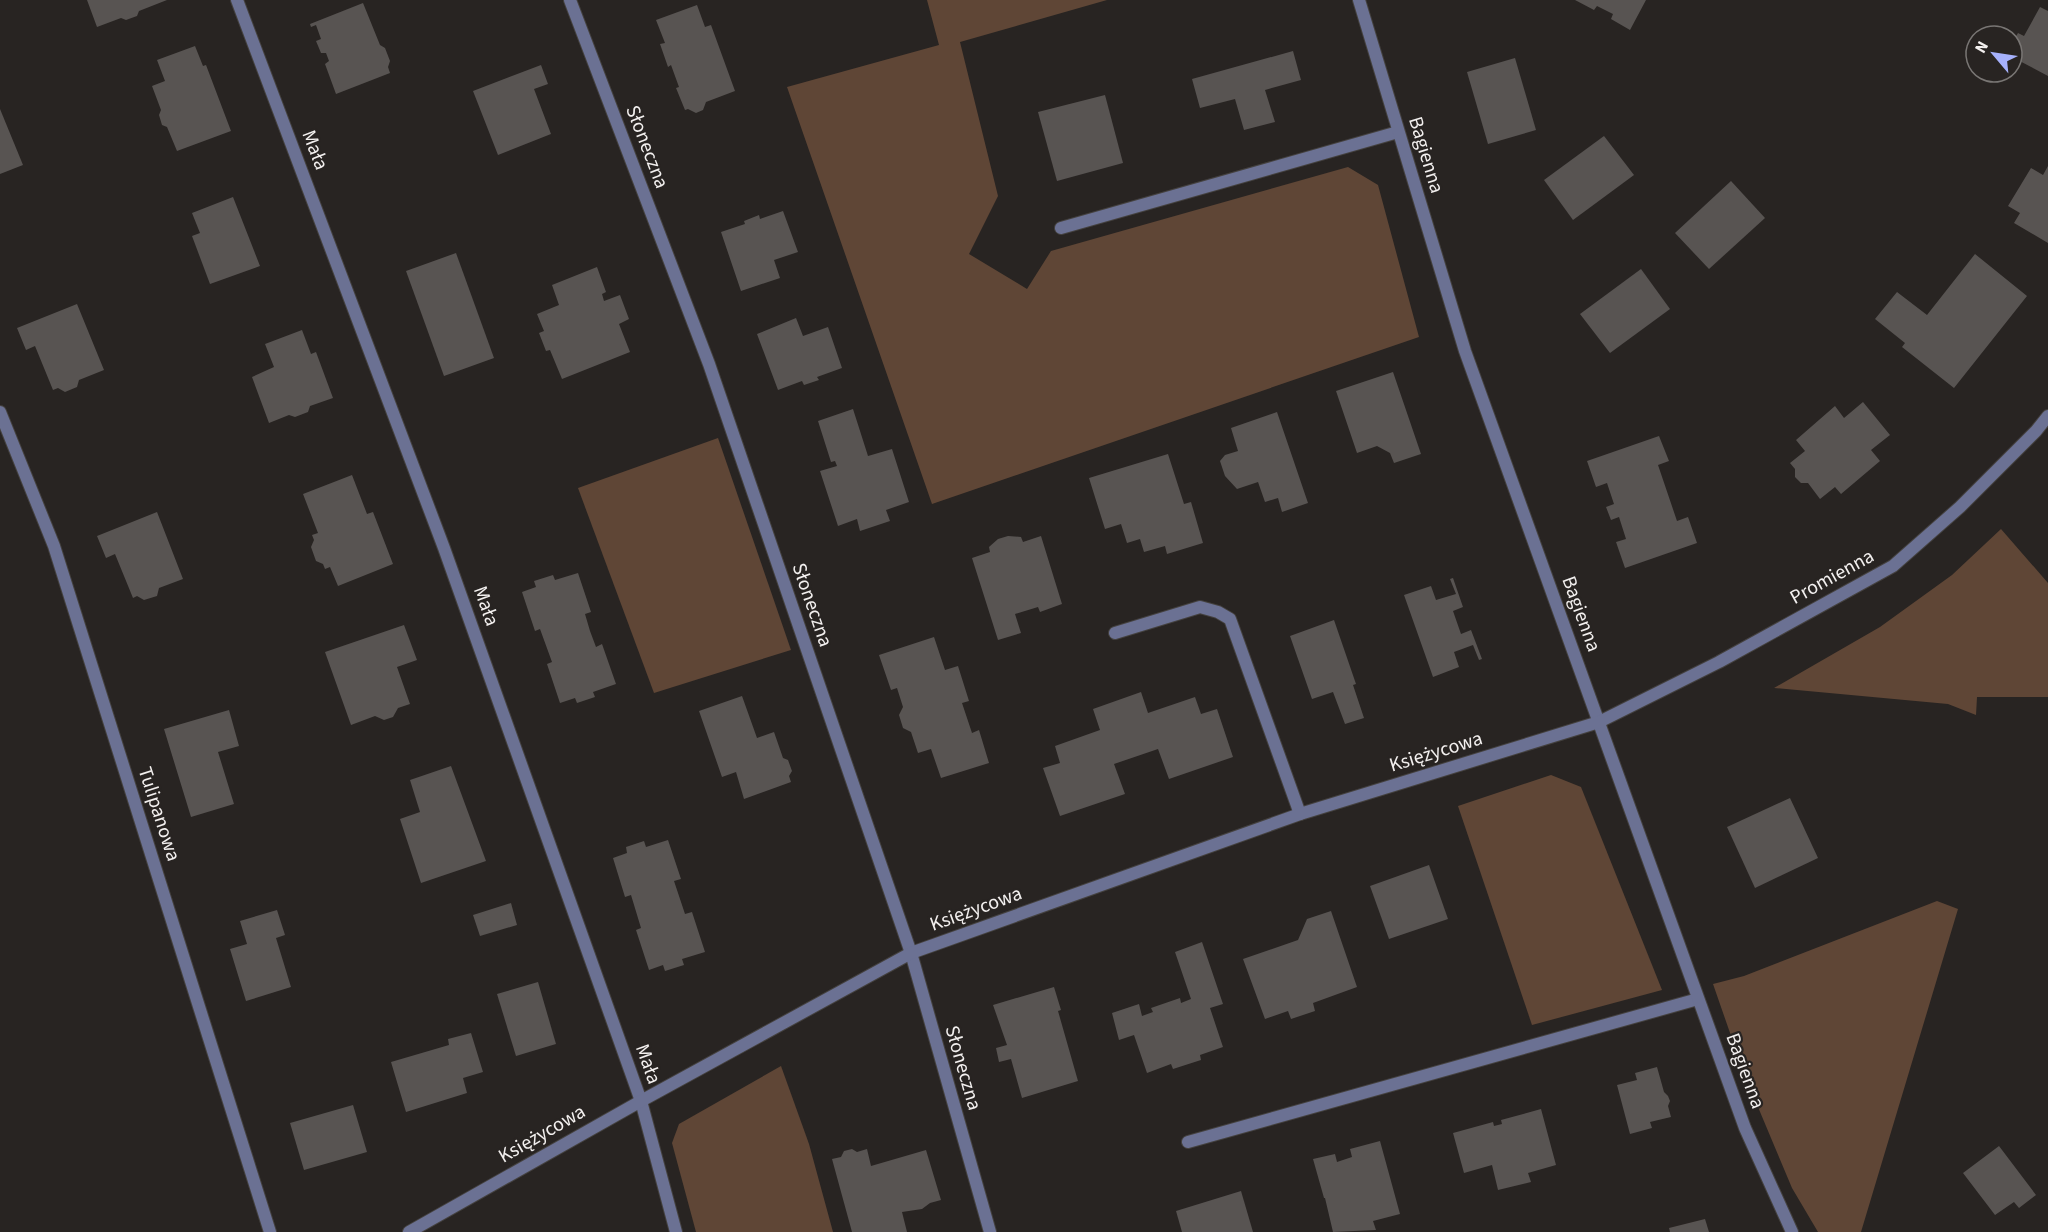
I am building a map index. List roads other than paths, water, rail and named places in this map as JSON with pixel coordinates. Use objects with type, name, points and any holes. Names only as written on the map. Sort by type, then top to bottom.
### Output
[{"type":"street","name":"Mała","points":[[237,0],[444,548],[641,1101],[676,1232]]},
{"type":"street","name":"Słoneczna","points":[[570,0],[709,364],[911,953],[990,1232]]},
{"type":"street","name":"Bagienna","points":[[1359,0],[1465,351],[1745,1128],[1792,1232]]},
{"type":"street","points":[[1061,228],[1398,132]]},
{"type":"street","name":"Tulipanowa","points":[[0,412],[54,546],[270,1232]]},
{"type":"street","name":"Promienna","points":[[1599,722],[1719,662],[1893,566],[1960,507],[2036,431],[2048,416]]},
{"type":"street","points":[[1115,633],[1200,608],[1218,612],[1230,620],[1300,814]]},
{"type":"street","name":"Księżycowa","points":[[409,1232],[641,1101],[911,953],[1300,814],[1599,722]]},
{"type":"street","points":[[1188,1142],[1698,999]]}]
